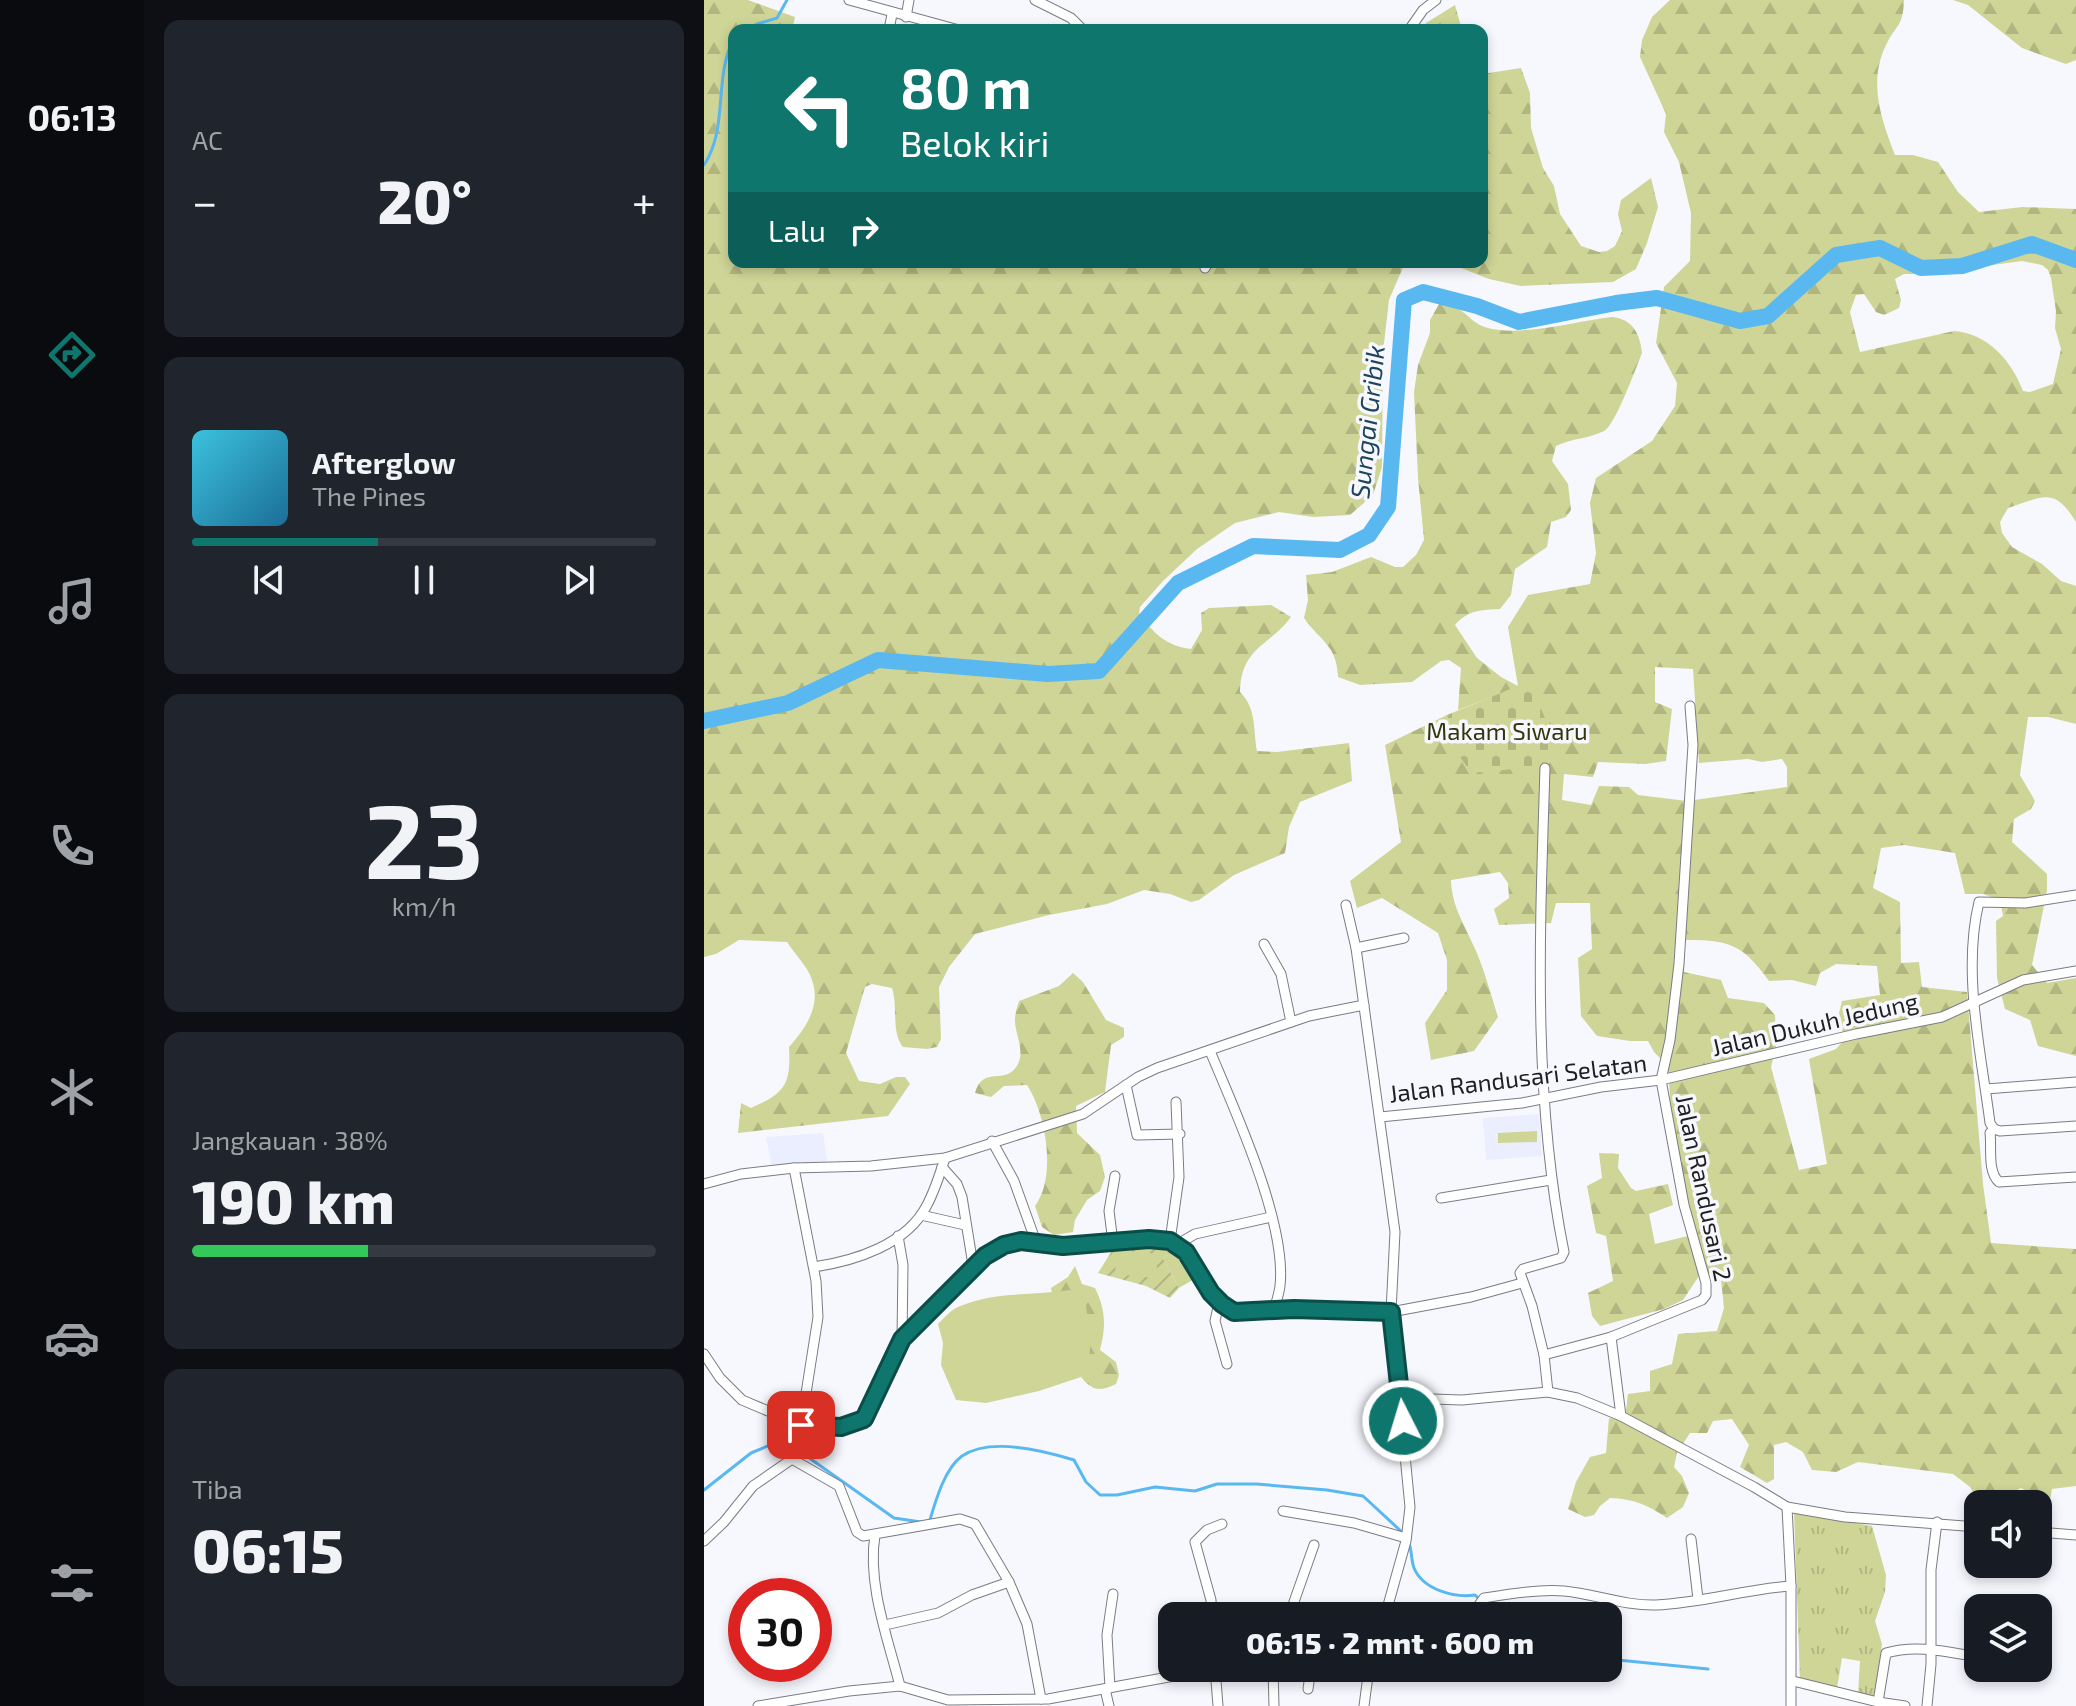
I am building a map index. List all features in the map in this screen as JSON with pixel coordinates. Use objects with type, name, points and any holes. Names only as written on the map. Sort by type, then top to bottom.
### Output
[{"type":"street","points":[[849,0],[935,24]]},
{"type":"street","points":[[906,17],[909,0]]},
{"type":"street","points":[[1035,0],[1077,24]]},
{"type":"street","points":[[1413,24],[1423,10],[1436,0]]},
{"type":"street","points":[[890,24],[892,14]]},
{"type":"street","points":[[1661,1080],[1670,1040],[1679,964],[1693,745],[1690,706]]},
{"type":"street","points":[[1545,768],[1540,938],[1543,1099],[1551,1180],[1564,1254],[1561,1258],[1523,1269],[1520,1273],[1544,1355],[1548,1392]]},
{"type":"street","points":[[2076,895],[2025,903],[1979,902],[1973,954],[1975,1002],[1990,1123],[2000,1131],[2076,1126]]},
{"type":"street","points":[[1346,905],[1356,948],[1396,1241],[1391,1312],[1410,1507],[1407,1536],[1389,1602]]},
{"type":"street","points":[[1356,948],[1404,938]]},
{"type":"street","points":[[1264,944],[1281,974],[1291,1022]]},
{"type":"street","name":"Jalan Dukuh Jedung","points":[[1661,1080],[1856,1034],[1930,1020],[2023,980],[2076,971]]},
{"type":"street","points":[[704,1184],[741,1174],[794,1168],[943,1162],[992,1141],[1083,1114],[1157,1068],[1291,1022],[1364,1005]]},
{"type":"street","points":[[1210,1051],[1242,1129],[1278,1245],[1280,1287],[1274,1310]]},
{"type":"street","name":"Jalan Randusari Selatan","points":[[1380,1117],[1522,1103],[1601,1087],[1661,1080]]},
{"type":"street","name":"Jalan Randusari 2","points":[[1544,1355],[1611,1337],[1702,1300],[1706,1295],[1706,1283],[1673,1152],[1661,1080]]},
{"type":"street","points":[[1986,1089],[2076,1082]]},
{"type":"street","points":[[1126,1085],[1138,1136],[1180,1134]]},
{"type":"street","points":[[1174,1242],[1180,1134],[1176,1102]]},
{"type":"street","points":[[1994,1129],[1990,1133],[1992,1168],[1993,1177],[1999,1182],[2076,1177]]},
{"type":"street","points":[[992,1141],[1014,1181],[1036,1242]]},
{"type":"street","points":[[814,1267],[854,1258],[898,1236],[921,1215],[943,1162]]},
{"type":"street","points":[[943,1162],[957,1184],[965,1207],[965,1225],[973,1265]]},
{"type":"street","points":[[704,1541],[753,1486],[794,1450],[801,1425],[818,1317],[814,1267],[794,1168]]},
{"type":"street","points":[[1113,1242],[1109,1211],[1115,1176]]},
{"type":"street","points":[[1441,1198],[1551,1180]]},
{"type":"street","points":[[921,1215],[965,1225]]},
{"type":"street","points":[[704,1354],[720,1378],[742,1400],[801,1425],[841,1427],[864,1419],[902,1339],[973,1265],[1004,1245],[1021,1241],[1063,1246],[1149,1239],[1174,1242],[1195,1234],[1271,1217]]},
{"type":"street","points":[[898,1236],[903,1265],[902,1339]]},
{"type":"street","points":[[1174,1242],[1186,1252],[1211,1293],[1234,1312],[1391,1312],[1471,1297],[1522,1283]]},
{"type":"street","points":[[1222,1304],[1218,1307],[1215,1321],[1227,1364]]},
{"type":"street","points":[[1611,1337],[1621,1416]]},
{"type":"street","points":[[1401,1398],[1462,1400],[1548,1392],[1577,1398],[1621,1416],[1787,1507],[1845,1517],[1964,1525]]},
{"type":"street","points":[[794,1450],[839,1486],[857,1532],[863,1536],[965,1519],[975,1524],[1009,1582],[1027,1624],[1046,1701]]},
{"type":"street","points":[[1787,1507],[1793,1681],[1791,1706]]},
{"type":"street","points":[[1283,1511],[1407,1536]]},
{"type":"street","points":[[1927,1706],[1932,1649],[1931,1570],[1937,1522]]},
{"type":"street","points":[[1211,1602],[1195,1542],[1207,1530],[1222,1524]]},
{"type":"street","points":[[2052,1533],[2076,1535]]},
{"type":"street","points":[[875,1535],[873,1556],[877,1587],[900,1686]]},
{"type":"street","points":[[1691,1539],[1698,1599]]},
{"type":"street","points":[[1294,1602],[1314,1545]]},
{"type":"street","points":[[885,1625],[938,1613],[972,1595],[1009,1582]]},
{"type":"street","points":[[1622,1603],[1659,1605],[1756,1588],[1791,1586]]},
{"type":"street","points":[[1481,1602],[1562,1591],[1619,1602]]},
{"type":"street","points":[[1109,1706],[1107,1635],[1113,1594]]},
{"type":"street","points":[[1878,1702],[1885,1657],[1891,1651],[1932,1649],[1964,1655]]},
{"type":"street","points":[[762,1705],[900,1686],[949,1703],[1046,1701],[1158,1679]]},
{"type":"street","points":[[1793,1681],[1905,1706]]},
{"type":"street","points":[[1217,1682],[1218,1706]]},
{"type":"street","points":[[1273,1682],[1274,1706]]},
{"type":"street","points":[[1308,1689],[1309,1682]]},
{"type":"street","points":[[1364,1706],[1367,1682]]},
{"type":"shaded area","points":[[1539,1114],[1542,1156],[1486,1160],[1483,1118]]},
{"type":"shaded area","points":[[823,1133],[828,1166],[772,1167],[766,1137]]},
{"type":"green space","points":[[704,0],[748,0],[795,17],[793,24],[728,24],[728,268],[1403,268],[1389,300],[1383,352],[1382,467],[1373,495],[1350,515],[1313,517],[1279,512],[1235,523],[1197,549],[1140,607],[1139,613],[1161,637],[1174,645],[1191,649],[1202,630],[1201,613],[1209,608],[1271,605],[1291,617],[1245,665],[1240,692],[1252,712],[1257,751],[1277,752],[1349,743],[1352,781],[1300,802],[1289,827],[1285,853],[1234,875],[1199,900],[1191,902],[1170,894],[1144,890],[1107,904],[975,934],[949,967],[939,987],[941,1039],[937,1047],[903,1047],[897,1034],[892,988],[872,984],[865,987],[846,1053],[859,1081],[880,1084],[896,1077],[905,1077],[910,1084],[888,1116],[738,1133],[741,1103],[751,1108],[772,1097],[784,1086],[789,1070],[789,1047],[807,1022],[815,994],[809,973],[787,942],[739,940],[716,954],[704,957]]},
{"type":"green space","points":[[1670,0],[1904,0],[1901,20],[1881,59],[1877,87],[1881,114],[1895,155],[1913,155],[1938,162],[1958,192],[1979,212],[2022,207],[2076,209],[2076,522],[2061,503],[2047,497],[2008,508],[2000,522],[2002,533],[2012,547],[2042,564],[2061,581],[2076,586],[2076,724],[2048,717],[2028,717],[2020,775],[2035,801],[2031,809],[2014,819],[2012,842],[2047,874],[2047,891],[2032,965],[2047,983],[2076,978],[2076,1056],[2038,1046],[2030,1020],[2005,1009],[1997,978],[1996,921],[2003,916],[2000,900],[1983,894],[1965,894],[1955,853],[1904,845],[1881,848],[1873,888],[1900,902],[1901,963],[1919,962],[1922,987],[1967,992],[1991,1243],[2076,1249],[2076,1486],[2052,1490],[1972,1490],[1953,1474],[1858,1462],[1836,1472],[1812,1470],[1803,1452],[1786,1442],[1774,1445],[1774,1479],[1767,1483],[1740,1467],[1749,1445],[1732,1419],[1713,1421],[1707,1433],[1690,1433],[1677,1453],[1674,1467],[1682,1476],[1689,1493],[1683,1507],[1667,1518],[1640,1504],[1610,1498],[1594,1515],[1585,1517],[1568,1509],[1576,1482],[1590,1457],[1606,1453],[1609,1418],[1615,1419],[1626,1411],[1628,1394],[1650,1391],[1650,1371],[1672,1364],[1678,1334],[1717,1331],[1724,1308],[1720,1271],[1699,1276],[1683,1300],[1664,1309],[1600,1326],[1592,1316],[1588,1293],[1613,1281],[1606,1236],[1596,1233],[1587,1186],[1602,1178],[1599,1153],[1619,1154],[1618,1168],[1636,1191],[1668,1184],[1673,1205],[1649,1214],[1655,1244],[1696,1234],[1672,1128],[1668,1066],[1648,1041],[1597,1036],[1581,1016],[1578,958],[1592,949],[1590,903],[1556,903],[1551,923],[1499,925],[1494,909],[1509,898],[1508,883],[1500,872],[1451,880],[1456,908],[1479,959],[1498,1017],[1474,1051],[1431,1060],[1425,1023],[1447,990],[1447,960],[1438,933],[1382,898],[1357,908],[1350,881],[1401,842],[1385,745],[1447,715],[1453,747],[1518,687],[1458,710],[1461,668],[1449,660],[1441,661],[1412,682],[1360,685],[1338,677],[1331,650],[1304,618],[1308,600],[1306,575],[1332,572],[1371,557],[1403,567],[1416,555],[1424,540],[1414,392],[1418,365],[1430,333],[1430,320],[1439,304],[1455,307],[1482,326],[1501,330],[1533,330],[1612,317],[1630,324],[1637,334],[1642,353],[1609,427],[1598,434],[1556,446],[1552,461],[1568,484],[1571,510],[1566,517],[1551,522],[1547,547],[1515,569],[1511,595],[1500,609],[1470,614],[1455,625],[1477,658],[1518,686],[1508,627],[1528,595],[1590,584],[1596,553],[1590,503],[1596,478],[1652,441],[1675,406],[1677,383],[1656,343],[1664,287],[1690,261],[1691,213],[1679,162],[1664,132],[1666,114],[1640,57],[1642,40],[1652,17]],"holes":[[[2022,261],[2042,265],[2051,278],[2055,328],[2061,349],[2053,384],[2030,392],[2023,391],[2012,369],[1997,350],[1977,337],[1954,331],[1860,352],[1850,312],[1856,295],[1864,294],[1876,312],[1884,315],[1899,308],[1901,300],[1895,279],[1904,274]],[[1655,667],[1693,669],[1699,763],[1782,759],[1787,767],[1787,787],[1687,801],[1638,795],[1629,787],[1599,786],[1591,805],[1562,800],[1564,774],[1593,777],[1598,762],[1645,764],[1666,761],[1672,709],[1655,702]],[[1685,940],[1713,941],[1734,947],[1751,959],[1769,981],[1792,980],[1816,986],[1820,973],[1836,964],[1877,966],[1880,995],[1842,1001],[1839,1013],[1844,1040],[1836,1049],[1809,1059],[1827,1164],[1799,1170],[1771,1067],[1776,1047],[1775,1015],[1764,1003],[1728,998],[1721,980],[1684,972]]]},
{"type":"green space","points":[[1953,0],[2076,0],[2076,60],[2066,64],[2022,48],[1968,5]]},
{"type":"green space","points":[[1455,5],[1460,24],[1425,24]]},
{"type":"green space","points":[[1521,68],[1530,93],[1531,128],[1543,168],[1554,186],[1560,214],[1581,246],[1599,252],[1615,246],[1622,231],[1618,214],[1621,200],[1651,178],[1658,207],[1636,269],[1613,282],[1521,286],[1489,279],[1461,268],[1488,268],[1488,73]]},
{"type":"green space","name":"Makam Siwaru","points":[[1518,686],[1536,696],[1553,738],[1555,762],[1473,775],[1453,747],[1447,715]]},
{"type":"green space","points":[[1073,973],[1083,982],[1106,1020],[1124,1028],[1124,1037],[1111,1045],[1105,1092],[1076,1106],[1077,1133],[1100,1155],[1105,1177],[1100,1191],[1087,1200],[1075,1220],[1073,1232],[1054,1235],[1042,1227],[1035,1206],[1046,1179],[1047,1162],[1044,1128],[1034,1097],[1027,1085],[1004,1086],[991,1097],[975,1093],[983,1079],[1007,1074],[1018,1064],[1020,1048],[1015,1020],[1019,1001],[1059,986]]},
{"type":"green space","points":[[1537,1131],[1537,1142],[1498,1143],[1498,1133]]},
{"type":"green space","points":[[1168,1244],[1179,1248],[1163,1258],[1179,1288],[1170,1298],[1146,1286],[1098,1273],[1115,1246]]},
{"type":"green space","points":[[1179,1248],[1196,1278],[1179,1288],[1163,1258]]},
{"type":"green space","points":[[1117,1250],[1158,1254],[1156,1278],[1115,1274]]},
{"type":"green space","points":[[1075,1266],[1082,1284],[1095,1288],[1101,1304],[1104,1326],[1100,1350],[1116,1362],[1119,1375],[1116,1384],[1105,1388],[1097,1389],[1081,1377],[1087,1374],[1071,1291],[1052,1293],[1051,1288],[1068,1277]]},
{"type":"green space","points":[[1070,1290],[1086,1306],[1091,1340],[1087,1375],[1039,1391],[986,1403],[956,1400],[941,1365],[943,1343],[938,1324],[945,1317],[958,1307],[985,1298]]},
{"type":"green space","points":[[1794,1512],[1872,1526],[1886,1575],[1885,1592],[1875,1621],[1882,1644],[1874,1700],[1858,1694],[1860,1661],[1842,1658],[1837,1688],[1800,1680]]},
{"type":"waterway","points":[[757,24],[777,18],[787,0]]},
{"type":"waterway","points":[[704,165],[716,135],[728,53]]},
{"type":"waterway","name":"Sungai Gribik","points":[[704,721],[788,703],[878,660],[1048,674],[1099,671],[1178,583],[1253,546],[1340,550],[1369,535],[1388,507],[1404,300],[1423,292],[1477,306],[1519,322],[1657,298],[1740,321],[1768,316],[1836,255],[1880,248],[1921,268],[1962,266],[2032,244],[2076,260]]},
{"type":"waterway","points":[[704,1490],[751,1453],[789,1437],[798,1450],[894,1518],[921,1522]]},
{"type":"waterway","points":[[929,1523],[941,1487],[956,1462],[974,1450],[1002,1447],[1033,1450],[1074,1460],[1086,1482],[1100,1495],[1117,1495],[1155,1487],[1195,1491],[1217,1484],[1256,1484],[1363,1496],[1403,1533]]},
{"type":"waterway","points":[[1409,1543],[1414,1568],[1425,1582],[1449,1594],[1475,1595],[1482,1602]]},
{"type":"waterway","points":[[1622,1660],[1708,1669]]},
{"type":"route","points":[[801,1425],[841,1427],[864,1419],[902,1339],[973,1265],[994,1249],[1021,1241],[1063,1246],[1149,1239],[1178,1244],[1211,1293],[1234,1312],[1294,1309],[1391,1312],[1403,1421]]}]
